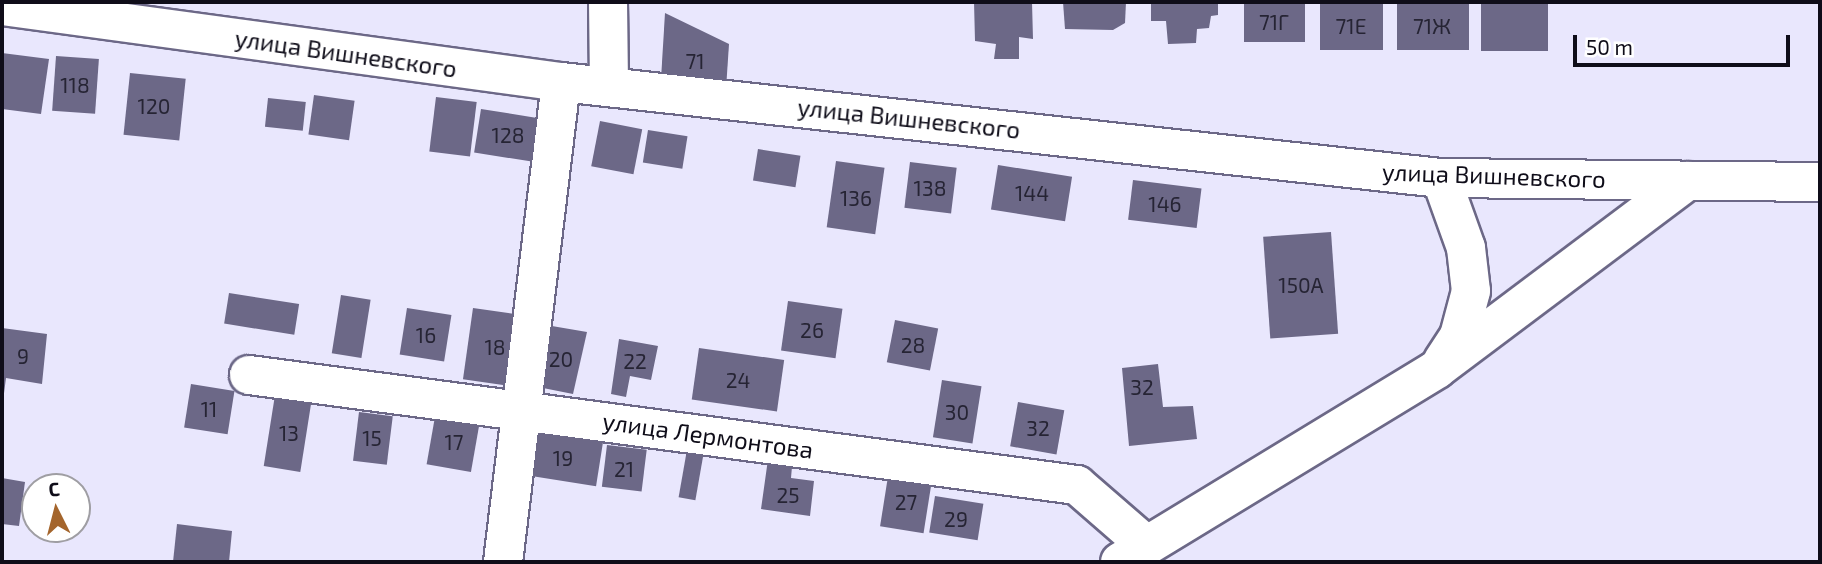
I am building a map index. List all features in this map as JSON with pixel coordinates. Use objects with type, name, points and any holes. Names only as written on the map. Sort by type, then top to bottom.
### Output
[{"type":"street","points":[[608,2],[609,84]]},
{"type":"street","name":"улица Вишневского","points":[[2,6],[561,82],[609,84],[1441,178],[1820,182]]},
{"type":"street","points":[[503,562],[519,409],[561,82]]},
{"type":"street","points":[[1437,369],[1459,336],[1471,292],[1466,248],[1441,178]]},
{"type":"street","points":[[1133,553],[1437,369],[1687,181]]},
{"type":"street","name":"улица Лермонтова","points":[[249,375],[1077,485],[1133,553]]},
{"type":"building","points":[[974,2],[1032,2],[1033,39],[1019,37],[1019,59],[994,59],[996,44],[975,41]]},
{"type":"building","points":[[1063,2],[1126,2],[1125,23],[1113,30],[1065,29]]},
{"type":"building","points":[[1151,2],[1218,2],[1218,15],[1211,16],[1209,28],[1197,29],[1196,43],[1168,44],[1166,21],[1151,21]]},
{"type":"building","points":[[1244,2],[1305,2],[1305,42],[1244,42]]},
{"type":"building","points":[[1320,2],[1383,2],[1383,50],[1320,50]]},
{"type":"building","points":[[1397,2],[1469,2],[1469,50],[1397,50]]},
{"type":"building","points":[[1481,2],[1548,2],[1548,51],[1481,51]]},
{"type":"building","points":[[665,13],[729,44],[726,89],[661,79]]},
{"type":"building","points":[[2,53],[49,59],[41,114],[2,109]]},
{"type":"building","points":[[56,56],[99,59],[95,114],[52,111]]},
{"type":"building","points":[[130,73],[186,79],[179,141],[124,135]]},
{"type":"building","points":[[314,95],[355,101],[349,140],[308,135]]},
{"type":"building","points":[[436,97],[477,102],[470,157],[429,152]]},
{"type":"building","points":[[268,98],[306,102],[303,131],[265,127]]},
{"type":"building","points":[[481,109],[540,118],[533,162],[474,152]]},
{"type":"building","points":[[600,121],[642,129],[633,174],[591,166]]},
{"type":"building","points":[[648,130],[688,136],[682,169],[643,163]]},
{"type":"building","points":[[758,149],[800,156],[795,187],[753,181]]},
{"type":"building","points":[[836,161],[885,168],[875,234],[827,227]]},
{"type":"building","points":[[910,162],[957,168],[951,213],[904,208]]},
{"type":"building","points":[[998,165],[1072,177],[1065,221],[991,209]]},
{"type":"building","points":[[1133,180],[1201,188],[1197,228],[1128,220]]},
{"type":"building","points":[[1331,232],[1338,334],[1270,338],[1263,237]]},
{"type":"building","points":[[229,293],[299,304],[294,335],[224,324]]},
{"type":"building","points":[[341,295],[371,300],[361,358],[332,353]]},
{"type":"building","points":[[788,301],[842,309],[836,358],[781,351]]},
{"type":"building","points":[[407,308],[451,315],[444,361],[400,354]]},
{"type":"building","points":[[473,308],[525,315],[515,387],[463,379]]},
{"type":"building","points":[[895,320],[938,328],[930,371],[887,362]]},
{"type":"building","points":[[546,325],[587,332],[573,394],[538,387]]},
{"type":"building","points":[[2,328],[47,334],[42,384],[6,378],[3,401]]},
{"type":"building","points":[[619,339],[658,346],[651,380],[630,376],[626,397],[611,394]]},
{"type":"building","points":[[699,348],[784,360],[777,411],[692,399]]},
{"type":"building","points":[[1158,364],[1163,407],[1193,406],[1197,439],[1129,446],[1122,368]]},
{"type":"building","points":[[942,380],[982,386],[972,444],[933,437]]},
{"type":"building","points":[[191,384],[234,391],[228,434],[184,427]]},
{"type":"building","points":[[275,395],[312,401],[300,472],[264,466]]},
{"type":"building","points":[[1018,402],[1064,410],[1056,454],[1010,446]]},
{"type":"building","points":[[436,411],[480,419],[471,472],[427,464]]},
{"type":"building","points":[[359,412],[393,416],[387,465],[353,461]]},
{"type":"building","points":[[529,430],[603,442],[596,486],[522,474]]},
{"type":"building","points":[[688,444],[705,447],[695,500],[679,497]]},
{"type":"building","points":[[607,445],[647,450],[642,492],[602,487]]},
{"type":"building","points":[[769,452],[793,455],[791,478],[814,481],[810,516],[761,509]]},
{"type":"building","points":[[889,470],[932,477],[924,533],[880,526]]},
{"type":"building","points":[[2,478],[21,481],[19,526],[2,524]]},
{"type":"building","points":[[935,496],[983,504],[978,540],[929,533]]},
{"type":"building","points":[[177,524],[232,531],[229,562],[173,562]]}]
